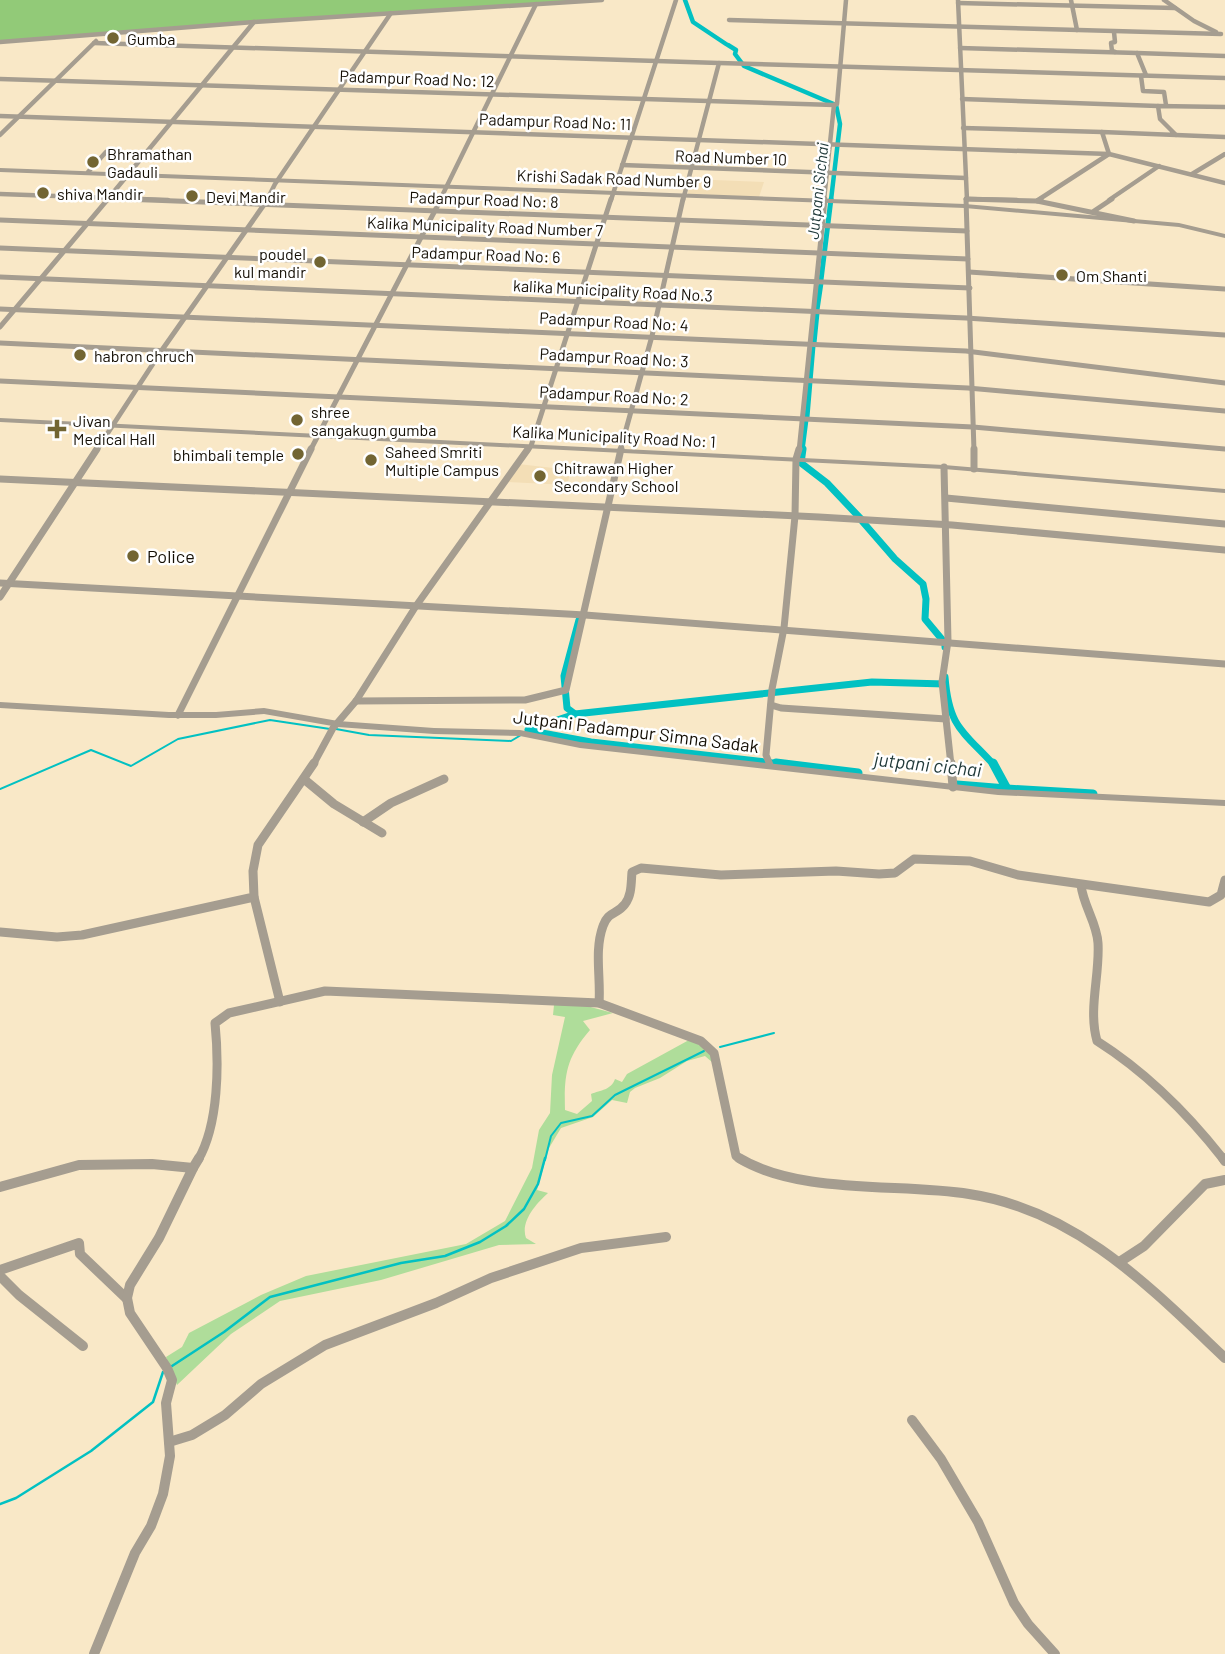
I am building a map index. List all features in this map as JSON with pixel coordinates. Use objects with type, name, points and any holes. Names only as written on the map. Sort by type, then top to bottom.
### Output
[{"type":"street","points":[[0,42],[254,22],[601,0]]},
{"type":"street","points":[[280,1002],[254,897],[253,871],[258,845],[305,780],[331,730],[356,701],[416,606],[531,446],[676,0]]},
{"type":"street","points":[[770,765],[766,755],[772,692],[783,631],[795,516],[796,459],[799,453],[807,380],[846,0]]},
{"type":"street","points":[[1164,0],[1199,25],[1223,34]]},
{"type":"street","points":[[974,469],[973,352],[958,1],[1175,8]]},
{"type":"street","points":[[1071,3],[1077,30]]},
{"type":"street","points":[[178,715],[317,435],[341,396],[423,235],[536,5]]},
{"type":"street","points":[[0,597],[162,350],[230,257],[391,13]]},
{"type":"street","points":[[729,20],[1223,34]]},
{"type":"street","points":[[0,327],[111,197],[254,22]]},
{"type":"street","points":[[1114,33],[1112,51],[1117,52]]},
{"type":"street","points":[[0,135],[103,34]]},
{"type":"street","points":[[94,43],[1225,78]]},
{"type":"street","points":[[960,48],[1225,56]]},
{"type":"street","points":[[1137,53],[1146,71],[1146,75],[1141,76]]},
{"type":"street","points":[[356,701],[525,700],[566,690],[620,451],[652,336],[671,246],[719,63]]},
{"type":"street","points":[[1141,76],[1143,91],[1164,92],[1166,105]]},
{"type":"street","name":"Padampur Road No: 12","points":[[0,79],[204,83],[834,105]]},
{"type":"street","points":[[962,99],[1225,107]]},
{"type":"street","points":[[1158,106],[1160,119],[1176,135]]},
{"type":"street","name":"Padampur Road No: 11","points":[[0,116],[1109,154],[1225,183]]},
{"type":"street","points":[[963,128],[1225,137]]},
{"type":"street","points":[[1037,201],[1109,154],[1102,132]]},
{"type":"street","points":[[88,172],[106,152]]},
{"type":"street","points":[[1192,174],[1225,154]]},
{"type":"street","name":"Road Number 10","points":[[622,164],[966,178]]},
{"type":"street","points":[[1094,211],[1159,166]]},
{"type":"street","name":"Krishi Sadak Road Number 9","points":[[0,170],[966,203],[1179,225],[1225,236]]},
{"type":"street","name":"Padampur Road No: 8","points":[[0,194],[967,231]]},
{"type":"street","points":[[966,203],[1037,201],[1134,221]]},
{"type":"street","name":"Kalika Municipality Road Number 7","points":[[0,220],[968,259]]},
{"type":"street","name":"Padampur Road No: 6","points":[[0,248],[970,288]]},
{"type":"street","points":[[969,272],[1225,289]]},
{"type":"street","name":"kalika Municipality Road No.3","points":[[0,277],[659,304],[1225,334]]},
{"type":"street","name":"Padampur Road No: 4","points":[[0,309],[973,352],[1225,383]]},
{"type":"street","name":"Padampur Road No: 3","points":[[0,343],[972,389],[1225,411]]},
{"type":"street","name":"Padampur Road No: 2","points":[[0,381],[973,427],[1225,449]]},
{"type":"street","name":"Kalika Municipality Road No: 1","points":[[0,420],[944,467],[1225,491]]},
{"type":"street","points":[[944,467],[948,642],[942,682],[953,787]]},
{"type":"street","points":[[0,479],[795,516],[946,525],[1225,550]]},
{"type":"street","points":[[946,498],[1225,524]]},
{"type":"street","points":[[0,583],[583,614],[1225,664]]},
{"type":"street","name":"Jutpani Padampur Simna Sadak","points":[[0,705],[178,715],[264,711],[338,724],[433,732],[520,733],[580,745],[953,787],[1225,803]]},
{"type":"street","points":[[771,705],[781,708],[946,719]]},
{"type":"street","points":[[363,822],[391,803],[444,779]]},
{"type":"street","points":[[305,780],[382,834]]},
{"type":"street","points":[[599,1003],[596,964],[599,933],[607,916],[624,909],[628,902],[632,872],[642,868],[721,875],[836,871],[879,874],[895,873],[914,859],[970,861],[1018,875],[1209,902],[1221,895],[1225,880]]},
{"type":"street","points":[[1081,885],[1082,897],[1097,941],[1094,987],[1097,1041],[1116,1053],[1191,1118],[1225,1161]]},
{"type":"street","points":[[0,932],[57,937],[82,935],[254,897]]},
{"type":"street","points":[[94,1654],[135,1553],[151,1526],[163,1494],[170,1455],[166,1403],[172,1380],[167,1368],[130,1313],[127,1299],[130,1285],[159,1238],[206,1146],[219,1060],[215,1023],[229,1013],[325,991],[599,1003],[701,1041],[714,1053],[736,1156],[743,1161],[791,1176],[839,1186],[922,1189],[996,1198],[1071,1227],[1121,1261],[1225,1358]]},
{"type":"street","points":[[0,1187],[79,1165],[152,1164],[193,1168]]},
{"type":"street","points":[[1121,1261],[1143,1245],[1205,1184],[1225,1180]]},
{"type":"street","points":[[169,1442],[192,1435],[225,1415],[261,1384],[325,1345],[436,1303],[491,1278],[581,1248],[666,1237]]},
{"type":"street","points":[[0,1270],[79,1243],[79,1254],[127,1299]]},
{"type":"street","points":[[0,1276],[13,1292],[71,1333],[82,1346]]},
{"type":"street","points":[[912,1420],[941,1459],[978,1521],[1014,1603],[1028,1624],[1055,1654]]},
{"type":"shaded area","points":[[689,179],[764,182],[759,197],[688,194]]},
{"type":"shaded area","name":"Chitrawan Higher Secondary School","points":[[518,464],[571,470],[567,485],[507,482]]},
{"type":"green space","points":[[0,0],[598,0],[262,21],[0,43]]},
{"type":"green space","points":[[554,1005],[583,1005],[613,1013],[583,1021],[590,1030],[576,1049],[568,1067],[565,1110],[577,1114],[592,1101],[591,1094],[608,1088],[615,1079],[622,1082],[627,1074],[689,1040],[705,1049],[713,1063],[705,1056],[687,1061],[660,1078],[635,1088],[630,1092],[627,1103],[612,1100],[593,1117],[561,1128],[549,1148],[537,1190],[548,1193],[535,1207],[525,1225],[526,1238],[536,1244],[499,1245],[381,1280],[280,1301],[231,1334],[177,1385],[166,1357],[182,1347],[189,1333],[261,1295],[306,1276],[466,1244],[505,1221],[532,1168],[539,1130],[550,1113],[552,1075],[565,1017],[553,1015]]},
{"type":"waterway","name":"Jutpani Sichai","points":[[685,0],[693,22],[726,44]]},
{"type":"waterway","name":"Jutpani Sichai","points":[[728,45],[736,50],[735,54],[744,66],[836,105],[840,124],[831,200]]},
{"type":"waterway","name":"Jutpani Sichai","points":[[821,280],[831,199]]},
{"type":"waterway","name":"Jutpani Sichai","points":[[817,310],[821,283]]},
{"type":"waterway","name":"Jutpani Sichai","points":[[814,343],[817,313]]},
{"type":"waterway","name":"Jutpani Sichai","points":[[807,417],[813,346]]},
{"type":"waterway","name":"Jutpani Sichai","points":[[802,451],[806,420]]},
{"type":"waterway","name":"Jutpani Sichai","points":[[803,449],[801,463],[827,483],[861,519]]},
{"type":"waterway","name":"jutpani cichai","points":[[862,521],[895,559],[923,584],[926,599],[925,619],[945,643],[945,647]]},
{"type":"waterway","points":[[575,714],[567,708],[564,676],[579,620]]},
{"type":"waterway","name":"jutpani cichai","points":[[945,677],[950,707],[959,727],[994,765]]},
{"type":"waterway","points":[[575,714],[872,682],[945,684]]},
{"type":"waterway","points":[[528,730],[575,714]]},
{"type":"waterway","points":[[0,789],[91,750],[131,766],[178,739],[270,720],[330,729]]},
{"type":"waterway","points":[[336,729],[369,735],[511,741],[521,735]]},
{"type":"waterway","name":"jutpani cichai","points":[[531,731],[591,742],[791,765]]},
{"type":"waterway","name":"jutpani cichai","points":[[776,763],[858,773]]},
{"type":"waterway","name":"jutpani cichai","points":[[993,763],[1007,789]]},
{"type":"waterway","name":"jutpani cichai","points":[[957,785],[1007,789]]},
{"type":"waterway","points":[[1007,789],[1093,794]]},
{"type":"waterway","points":[[720,1047],[774,1033]]},
{"type":"waterway","points":[[545,1160],[551,1136],[561,1123],[592,1116],[615,1095],[704,1051]]},
{"type":"waterway","points":[[172,1366],[224,1332],[270,1297],[401,1263],[445,1256],[480,1242],[506,1226],[524,1209],[538,1184],[545,1158]]},
{"type":"waterway","points":[[0,1504],[16,1498],[91,1451],[153,1402],[163,1372]]},
{"type":"place","name":"Gumba","points":[[113,38]]},
{"type":"place","name":"Bhramathan Gadauli","points":[[93,162]]},
{"type":"place","name":"shiva Mandir","points":[[43,193]]},
{"type":"place","name":"Devi Mandir","points":[[192,196]]},
{"type":"place","name":"poudel kul mandir","points":[[320,262]]},
{"type":"place","name":"Om Shanti","points":[[1062,275]]},
{"type":"place","name":"habron chruch","points":[[80,355]]},
{"type":"place","name":"shree sangakugn gumba","points":[[297,420]]},
{"type":"place","name":"Jivan Medical Hall","points":[[57,429]]},
{"type":"place","name":"bhimbali temple","points":[[298,454]]},
{"type":"place","name":"Saheed Smriti Multiple Campus","points":[[371,460]]},
{"type":"place","name":"Chitrawan Higher Secondary School","points":[[540,476]]},
{"type":"place","name":"Police","points":[[133,556]]}]
